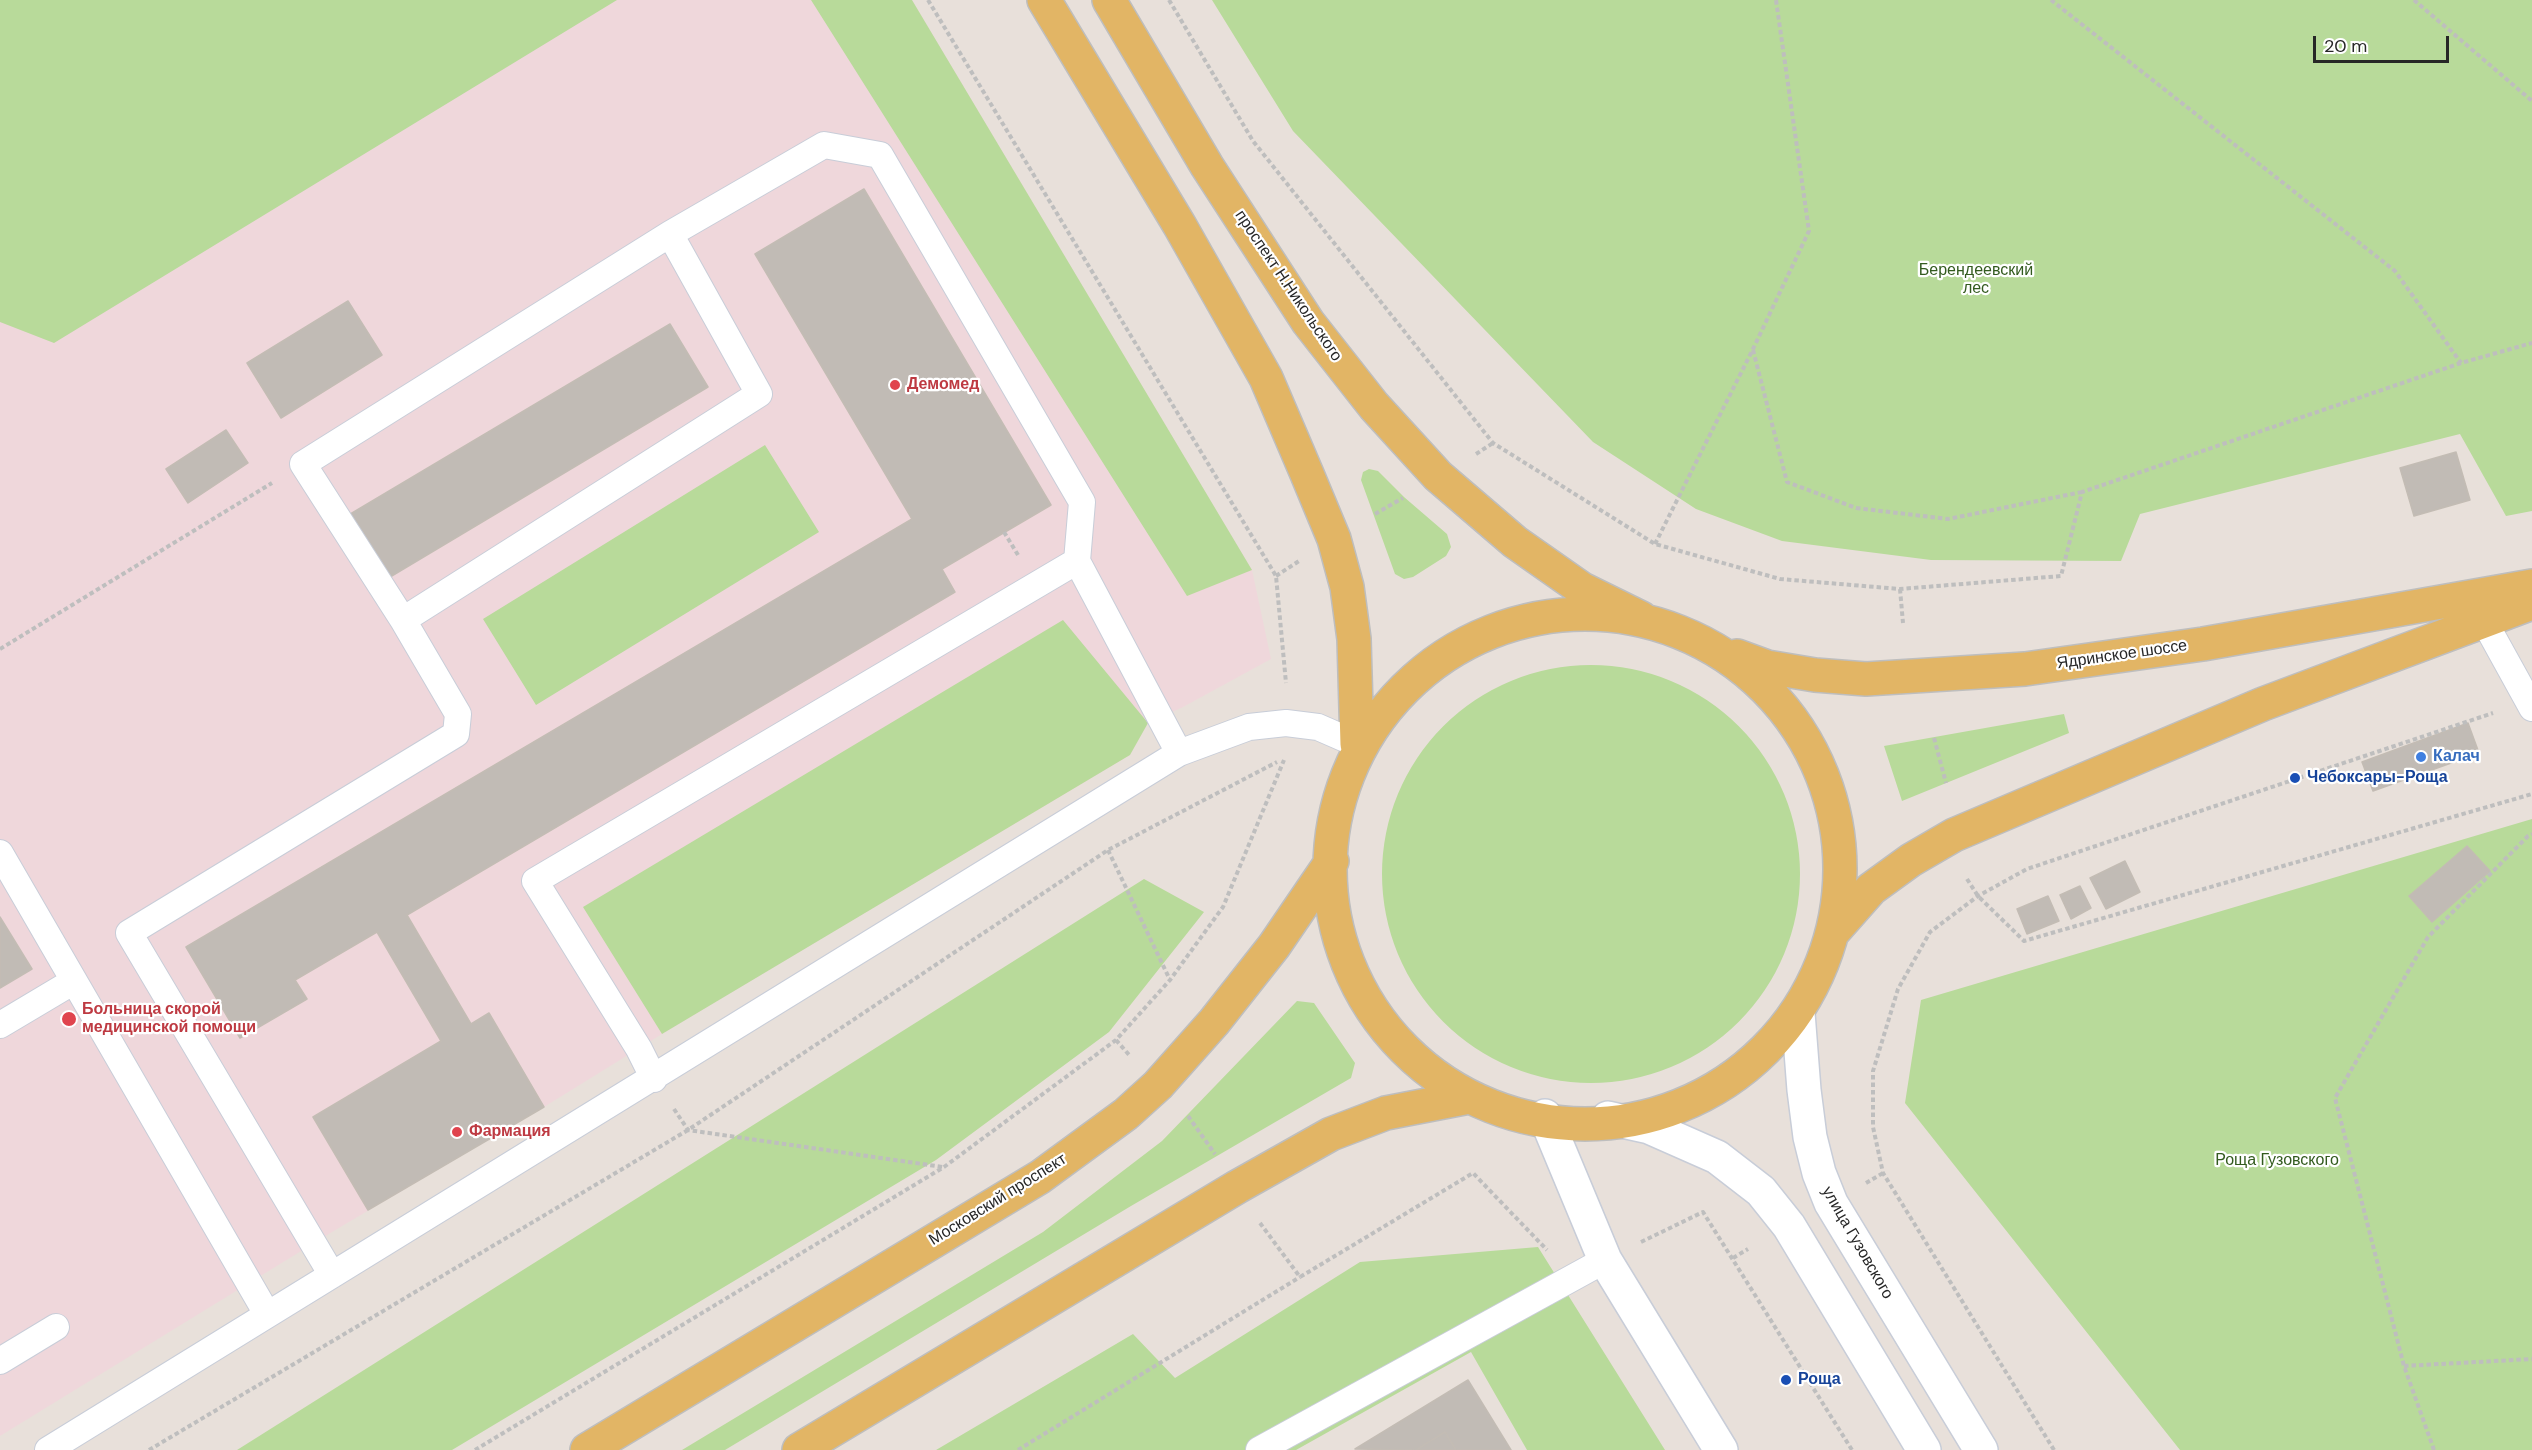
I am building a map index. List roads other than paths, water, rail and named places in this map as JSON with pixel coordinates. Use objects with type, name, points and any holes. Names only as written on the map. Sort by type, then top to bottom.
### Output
[{"type":"main road","points":[[1044,0],[1180,226],[1266,378],[1307,474],[1334,539],[1347,587],[1354,639],[1357,744]]},
{"type":"main road","name":"проспект Н.Никольского","points":[[1108,0],[1207,166],[1308,322],[1374,406],[1438,476],[1515,542],[1582,589],[1664,630]]},
{"type":"main road","name":"Ядринское шоссе","points":[[1712,648],[1767,667],[1815,675],[1866,679],[2025,669],[2192,645],[2532,586]]},
{"type":"main road","points":[[1833,932],[1871,889],[1911,860],[1954,835],[2263,704],[2532,603]]},
{"type":"main road","points":[[1549,622],[1603,622],[1664,630],[1712,648],[1752,675],[1789,708],[1814,748],[1829,788],[1838,831],[1839,877],[1833,932],[1820,972],[1798,1013],[1764,1053],[1740,1074],[1702,1096],[1656,1111],[1608,1118],[1545,1116],[1507,1110],[1464,1098],[1421,1067],[1387,1030],[1355,984],[1340,944],[1333,906],[1332,861],[1335,826],[1344,783],[1357,744],[1381,706],[1415,671],[1449,651],[1494,632],[1549,622]]},
{"type":"main road","name":"Московский проспект","points":[[587,1450],[1040,1177],[1126,1113],[1158,1084],[1214,1022],[1274,946],[1332,861]]},
{"type":"main road","name":"улица Гузовского","points":[[1798,1013],[1810,1137],[1819,1173],[1831,1203],[1981,1450]]},
{"type":"main road","points":[[799,1450],[1331,1134],[1386,1113],[1464,1098]]},
{"type":"main road","points":[[1545,1116],[1605,1260],[1722,1450]]},
{"type":"main road","points":[[1608,1118],[1649,1127],[1717,1157],[1761,1191],[1789,1226],[1924,1450]]},
{"type":"lane","points":[[332,1275],[129,933],[456,734],[458,714],[403,620],[303,464],[670,234],[824,145],[880,155],[1082,501],[1077,561],[1179,753]]},
{"type":"lane","points":[[403,620],[759,394],[670,234]]},
{"type":"lane","points":[[654,1079],[639,1049],[535,881],[1077,561]]},
{"type":"lane","points":[[2484,621],[2529,705]]},
{"type":"lane","points":[[48,1450],[654,1079],[1179,753],[1249,727],[1286,723],[1318,727],[1357,744]]},
{"type":"lane","points":[[0,853],[267,1314]]},
{"type":"lane","points":[[0,1025],[74,981]]},
{"type":"lane","points":[[1258,1450],[1605,1260]]},
{"type":"lane","points":[[0,1361],[56,1327]]},
{"type":"place","name":"Демомед","points":[[895,385]]},
{"type":"place","name":"Калач","points":[[2421,757]]},
{"type":"place","name":"Чебоксары-Роща","points":[[2295,778]]},
{"type":"place","name":"Больница скорой медицинской помощи","points":[[69,1019]]},
{"type":"place","name":"Фармация","points":[[457,1132]]},
{"type":"place","name":"Роща","points":[[1786,1380]]},
{"type":"park label","name":"Берендеевский лес","points":[[1976,280]]},
{"type":"park label","name":"Роща Гузовского","points":[[2277,1161]]}]
